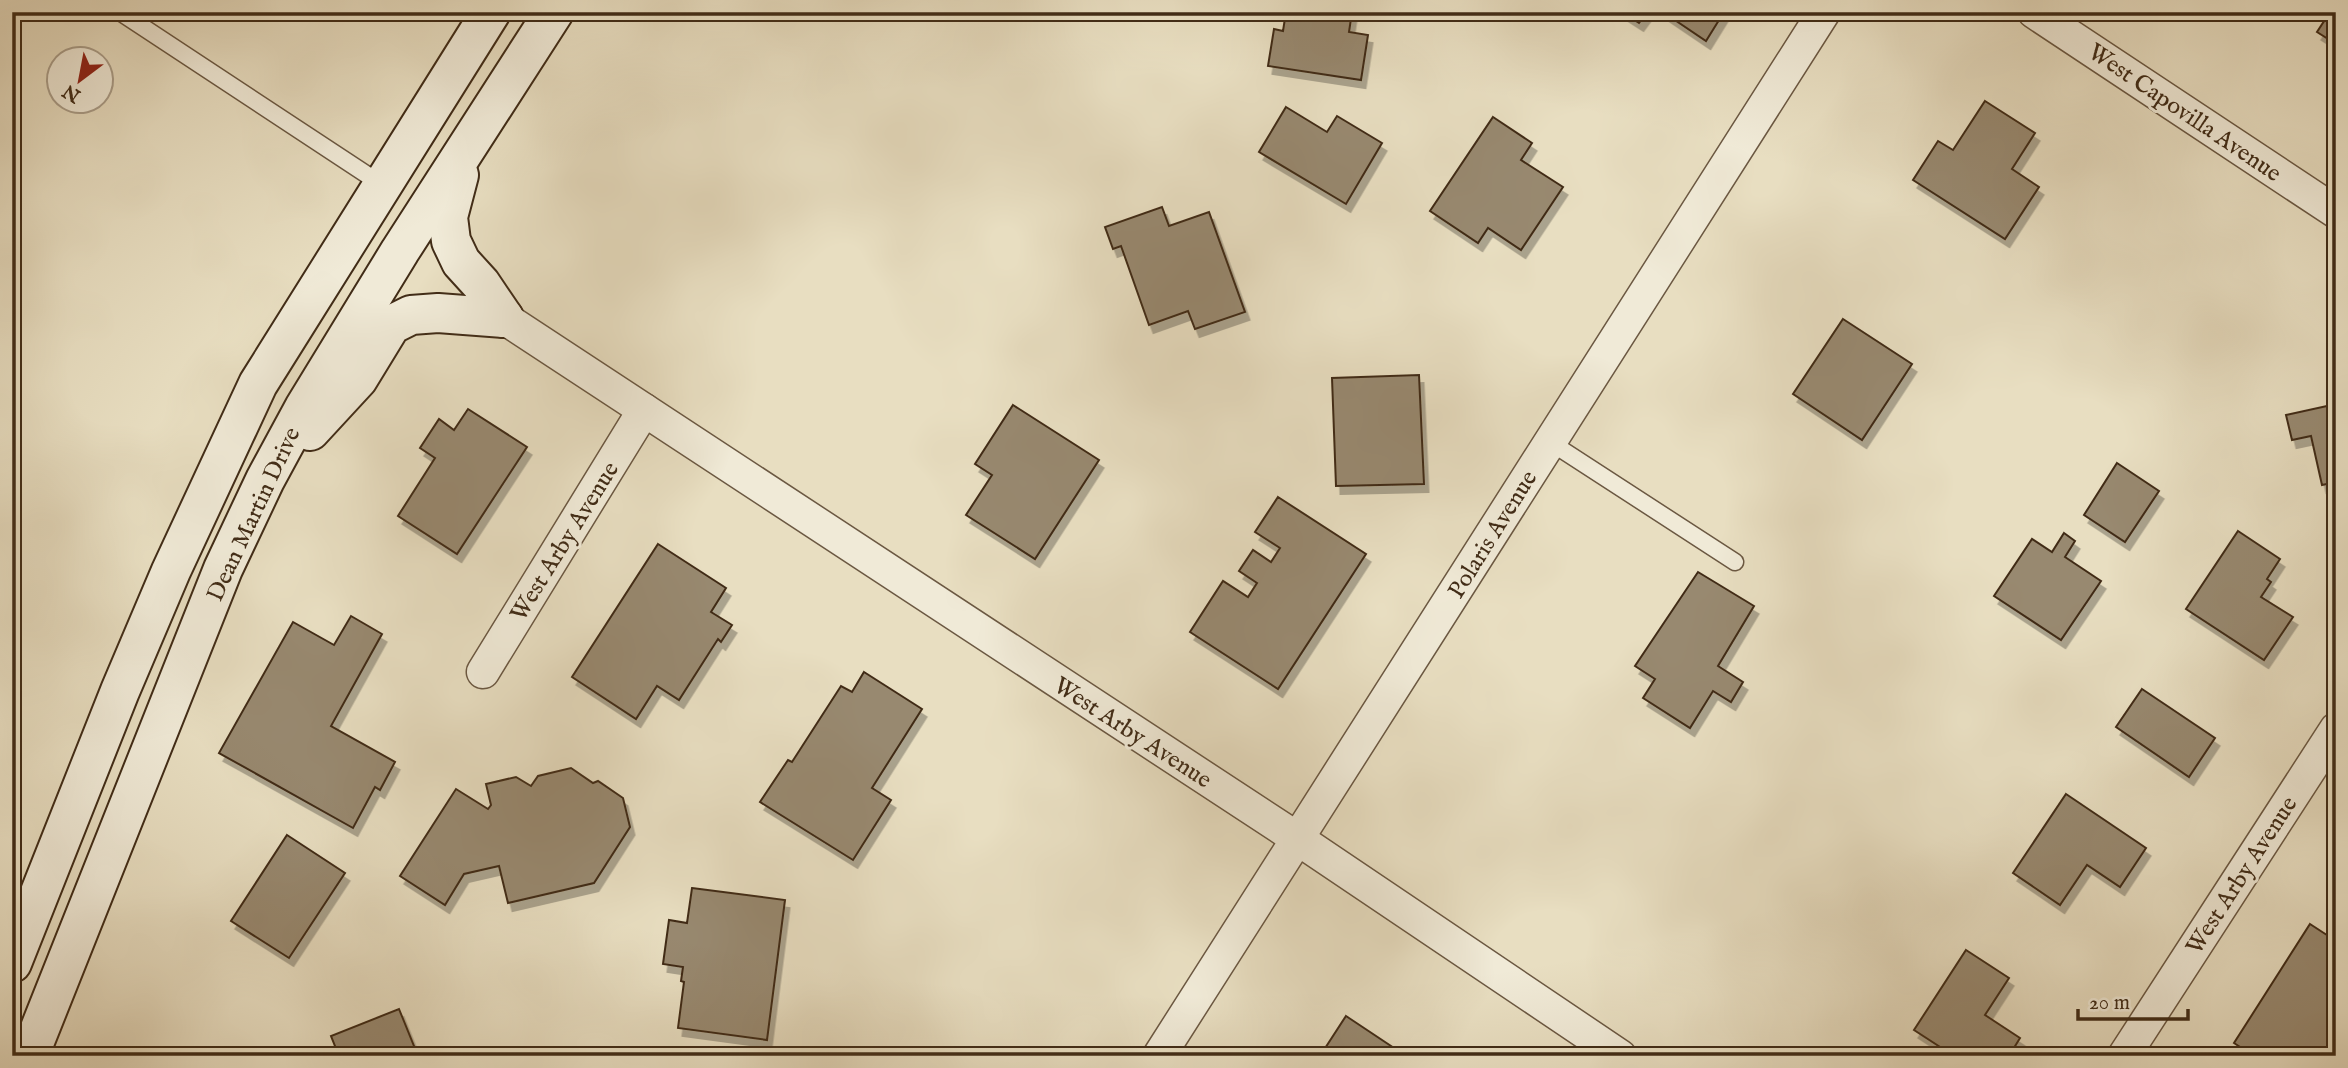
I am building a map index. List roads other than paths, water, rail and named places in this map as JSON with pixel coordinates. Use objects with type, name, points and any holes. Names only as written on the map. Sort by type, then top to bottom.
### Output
[{"type":"main road","name":"Dean Martin Drive","points":[[12,963],[120,691],[226,450],[258,384],[491,12]]},
{"type":"main road","name":"Dean Martin Drive","points":[[29,1056],[223,569],[265,480],[304,408],[477,129],[554,12]]},
{"type":"main road","points":[[477,129],[455,185],[448,217],[451,241],[461,262],[481,284],[504,318]]},
{"type":"main road","points":[[265,480],[358,379],[391,325],[411,315],[438,313],[504,318]]},
{"type":"street","name":"Polaris Avenue","points":[[1159,1056],[1824,12]]},
{"type":"street","name":"West Capovilla Avenue","points":[[2034,12],[2336,212]]},
{"type":"street","name":"West Arby Avenue","points":[[504,318],[1298,839],[1620,1056]]},
{"type":"street","name":"West Arby Avenue","points":[[483,672],[644,411]]},
{"type":"street","name":"West Arby Avenue","points":[[2124,1056],[2336,729]]},
{"type":"lane","points":[[120,12],[381,184]]},
{"type":"lane","points":[[1550,442],[1735,562]]}]
